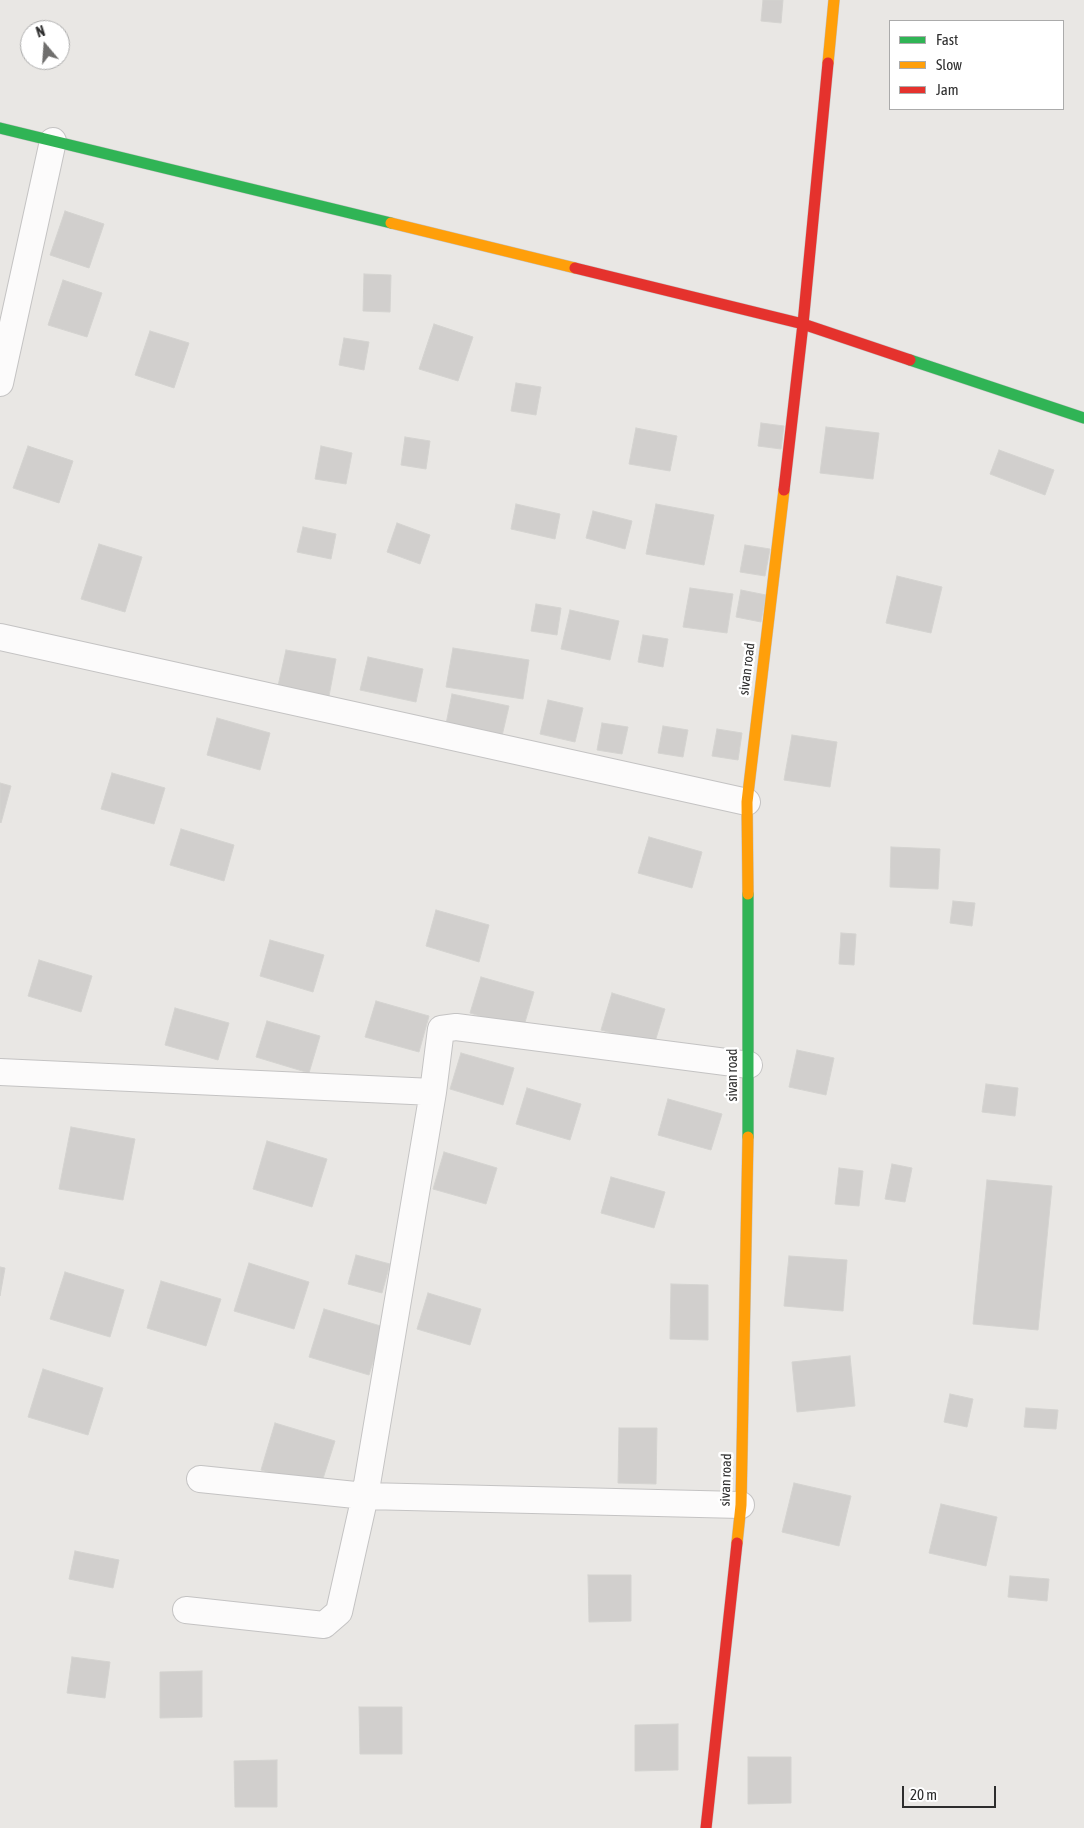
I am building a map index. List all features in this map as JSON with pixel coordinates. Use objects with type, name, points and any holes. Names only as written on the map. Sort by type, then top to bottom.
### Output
[{"type":"street","name":"sivan road","points":[[706,1828],[741,1505],[749,1065],[747,802],[802,324],[834,0]]},
{"type":"street","points":[[0,128],[802,324],[1084,418]]},
{"type":"street","points":[[0,382],[53,141]]},
{"type":"street","points":[[0,637],[747,802]]},
{"type":"street","points":[[186,1610],[324,1625],[339,1612],[365,1496],[433,1092],[441,1030],[456,1026],[749,1065]]},
{"type":"street","points":[[0,1072],[433,1092]]},
{"type":"street","points":[[200,1479],[365,1496],[741,1505]]},
{"type":"building","points":[[763,0],[783,0],[781,23],[761,21]]},
{"type":"building","points":[[65,211],[104,224],[89,268],[50,255]]},
{"type":"building","points":[[364,274],[391,275],[390,312],[363,311]]},
{"type":"building","points":[[63,280],[102,293],[87,337],[48,325]]},
{"type":"building","points":[[434,324],[473,337],[458,381],[419,369]]},
{"type":"building","points":[[150,331],[189,343],[174,388],[135,375]]},
{"type":"building","points":[[344,338],[369,342],[364,370],[339,365]]},
{"type":"building","points":[[516,383],[541,387],[536,415],[511,411]]},
{"type":"building","points":[[761,423],[784,426],[781,449],[758,446]]},
{"type":"building","points":[[826,427],[879,433],[873,479],[820,473]]},
{"type":"building","points":[[636,428],[677,436],[670,471],[629,464]]},
{"type":"building","points":[[405,437],[430,441],[426,469],[401,465]]},
{"type":"building","points":[[28,446],[73,461],[59,503],[13,488]]},
{"type":"building","points":[[321,446],[352,453],[346,484],[315,479]]},
{"type":"building","points":[[999,450],[1054,470],[1045,495],[990,474]]},
{"type":"building","points":[[516,504],[560,514],[555,539],[511,529]]},
{"type":"building","points":[[656,504],[714,515],[704,565],[646,554]]},
{"type":"building","points":[[593,511],[632,521],[625,549],[586,538]]},
{"type":"building","points":[[397,523],[430,535],[420,564],[387,552]]},
{"type":"building","points":[[303,527],[336,534],[331,559],[297,552]]},
{"type":"building","points":[[99,544],[142,557],[125,612],[81,599]]},
{"type":"building","points":[[745,545],[770,549],[765,576],[740,572]]},
{"type":"building","points":[[897,576],[942,587],[931,633],[886,623]]},
{"type":"building","points":[[690,588],[733,594],[727,633],[683,627]]},
{"type":"building","points":[[741,590],[766,595],[761,622],[736,617]]},
{"type":"building","points":[[536,604],[561,608],[557,635],[531,631]]},
{"type":"building","points":[[570,610],[619,621],[610,660],[561,649]]},
{"type":"building","points":[[643,635],[668,639],[663,667],[638,662]]},
{"type":"building","points":[[453,648],[529,660],[523,699],[446,687]]},
{"type":"building","points":[[286,650],[336,659],[329,696],[278,686]]},
{"type":"building","points":[[368,657],[423,669],[416,702],[360,690]]},
{"type":"building","points":[[452,694],[509,706],[502,736],[446,724]]},
{"type":"building","points":[[548,700],[583,708],[575,742],[540,734]]},
{"type":"building","points":[[217,718],[270,733],[260,770],[207,755]]},
{"type":"building","points":[[602,723],[628,727],[622,754],[597,750]]},
{"type":"building","points":[[663,726],[688,730],[683,757],[658,753]]},
{"type":"building","points":[[717,729],[742,733],[738,760],[712,756]]},
{"type":"building","points":[[792,735],[837,742],[830,787],[784,780]]},
{"type":"building","points":[[112,773],[165,788],[154,824],[101,809]]},
{"type":"building","points":[[0,783],[11,786],[1,823],[0,822]]},
{"type":"building","points":[[181,829],[234,845],[224,881],[170,865]]},
{"type":"building","points":[[649,837],[702,852],[692,888],[638,873]]},
{"type":"building","points":[[891,847],[940,849],[938,889],[890,887]]},
{"type":"building","points":[[953,901],[975,903],[972,926],[950,923]]},
{"type":"building","points":[[436,910],[489,925],[479,962],[426,946]]},
{"type":"building","points":[[841,933],[856,934],[854,965],[839,964]]},
{"type":"building","points":[[270,940],[324,955],[313,992],[260,976]]},
{"type":"building","points":[[39,960],[92,976],[81,1012],[28,996]]},
{"type":"building","points":[[481,977],[534,992],[523,1029],[470,1013]]},
{"type":"building","points":[[612,993],[665,1009],[654,1045],[601,1030]]},
{"type":"building","points":[[376,1001],[429,1016],[419,1052],[365,1037]]},
{"type":"building","points":[[175,1008],[229,1023],[218,1060],[165,1045]]},
{"type":"building","points":[[267,1021],[320,1036],[309,1073],[256,1057]]},
{"type":"building","points":[[797,1050],[834,1058],[826,1095],[789,1087]]},
{"type":"building","points":[[461,1053],[514,1068],[503,1105],[450,1089]]},
{"type":"building","points":[[986,1084],[1018,1088],[1015,1116],[982,1112]]},
{"type":"building","points":[[527,1088],[581,1104],[570,1140],[516,1124]]},
{"type":"building","points":[[668,1099],[722,1114],[711,1150],[658,1135]]},
{"type":"building","points":[[71,1127],[135,1139],[123,1200],[59,1189]]},
{"type":"building","points":[[267,1141],[327,1159],[312,1207],[253,1189]]},
{"type":"building","points":[[444,1152],[497,1168],[486,1204],[433,1189]]},
{"type":"building","points":[[892,1164],[912,1168],[905,1202],[885,1199]]},
{"type":"building","points":[[839,1168],[863,1171],[859,1206],[835,1204]]},
{"type":"building","points":[[611,1177],[665,1192],[654,1228],[601,1213]]},
{"type":"building","points":[[987,1180],[1052,1186],[1038,1330],[973,1324]]},
{"type":"building","points":[[356,1255],[390,1264],[382,1293],[348,1284]]},
{"type":"building","points":[[789,1256],[847,1260],[843,1311],[784,1306]]},
{"type":"building","points":[[249,1263],[309,1282],[294,1329],[234,1311]]},
{"type":"building","points":[[0,1267],[5,1268],[0,1296]]},
{"type":"building","points":[[65,1272],[124,1290],[110,1337],[50,1319]]},
{"type":"building","points":[[161,1281],[221,1299],[206,1346],[147,1328]]},
{"type":"building","points":[[671,1284],[708,1285],[708,1340],[670,1339]]},
{"type":"building","points":[[428,1293],[481,1309],[470,1345],[417,1329]]},
{"type":"building","points":[[324,1309],[384,1327],[369,1375],[309,1357]]},
{"type":"building","points":[[850,1356],[855,1406],[797,1412],[792,1362]]},
{"type":"building","points":[[43,1369],[103,1388],[88,1435],[28,1417]]},
{"type":"building","points":[[950,1394],[973,1399],[967,1427],[944,1422]]},
{"type":"building","points":[[1026,1408],[1058,1410],[1056,1429],[1024,1427]]},
{"type":"building","points":[[275,1423],[335,1441],[320,1488],[261,1470]]},
{"type":"building","points":[[619,1428],[657,1428],[656,1484],[618,1483]]},
{"type":"building","points":[[794,1483],[851,1496],[839,1546],[782,1532]]},
{"type":"building","points":[[941,1504],[997,1517],[986,1566],[929,1553]]},
{"type":"building","points":[[75,1551],[119,1560],[113,1588],[69,1579]]},
{"type":"building","points":[[588,1575],[631,1575],[631,1621],[589,1622]]},
{"type":"building","points":[[1010,1576],[1049,1579],[1047,1601],[1008,1597]]},
{"type":"building","points":[[72,1657],[110,1662],[105,1698],[67,1693]]},
{"type":"building","points":[[202,1671],[202,1717],[160,1718],[160,1672]]},
{"type":"building","points":[[359,1707],[402,1707],[402,1754],[360,1754]]},
{"type":"building","points":[[678,1724],[678,1770],[635,1771],[635,1725]]},
{"type":"building","points":[[748,1757],[791,1757],[791,1803],[748,1804]]},
{"type":"building","points":[[277,1760],[277,1807],[235,1807],[234,1761]]},
{"type":"traffic: fast","points":[[0,128],[391,223]]},
{"type":"traffic: fast","points":[[910,360],[1084,418]]},
{"type":"traffic: fast","points":[[748,894],[748,1137]]},
{"type":"traffic: slow","points":[[828,63],[834,0]]},
{"type":"traffic: slow","points":[[391,223],[575,268]]},
{"type":"traffic: slow","points":[[748,894],[747,802],[784,490]]},
{"type":"traffic: slow","points":[[737,1543],[741,1505],[748,1137]]},
{"type":"traffic: jam","points":[[784,490],[803,324],[828,63]]},
{"type":"traffic: jam","points":[[575,268],[803,324],[910,360]]},
{"type":"traffic: jam","points":[[706,1828],[737,1543]]}]
